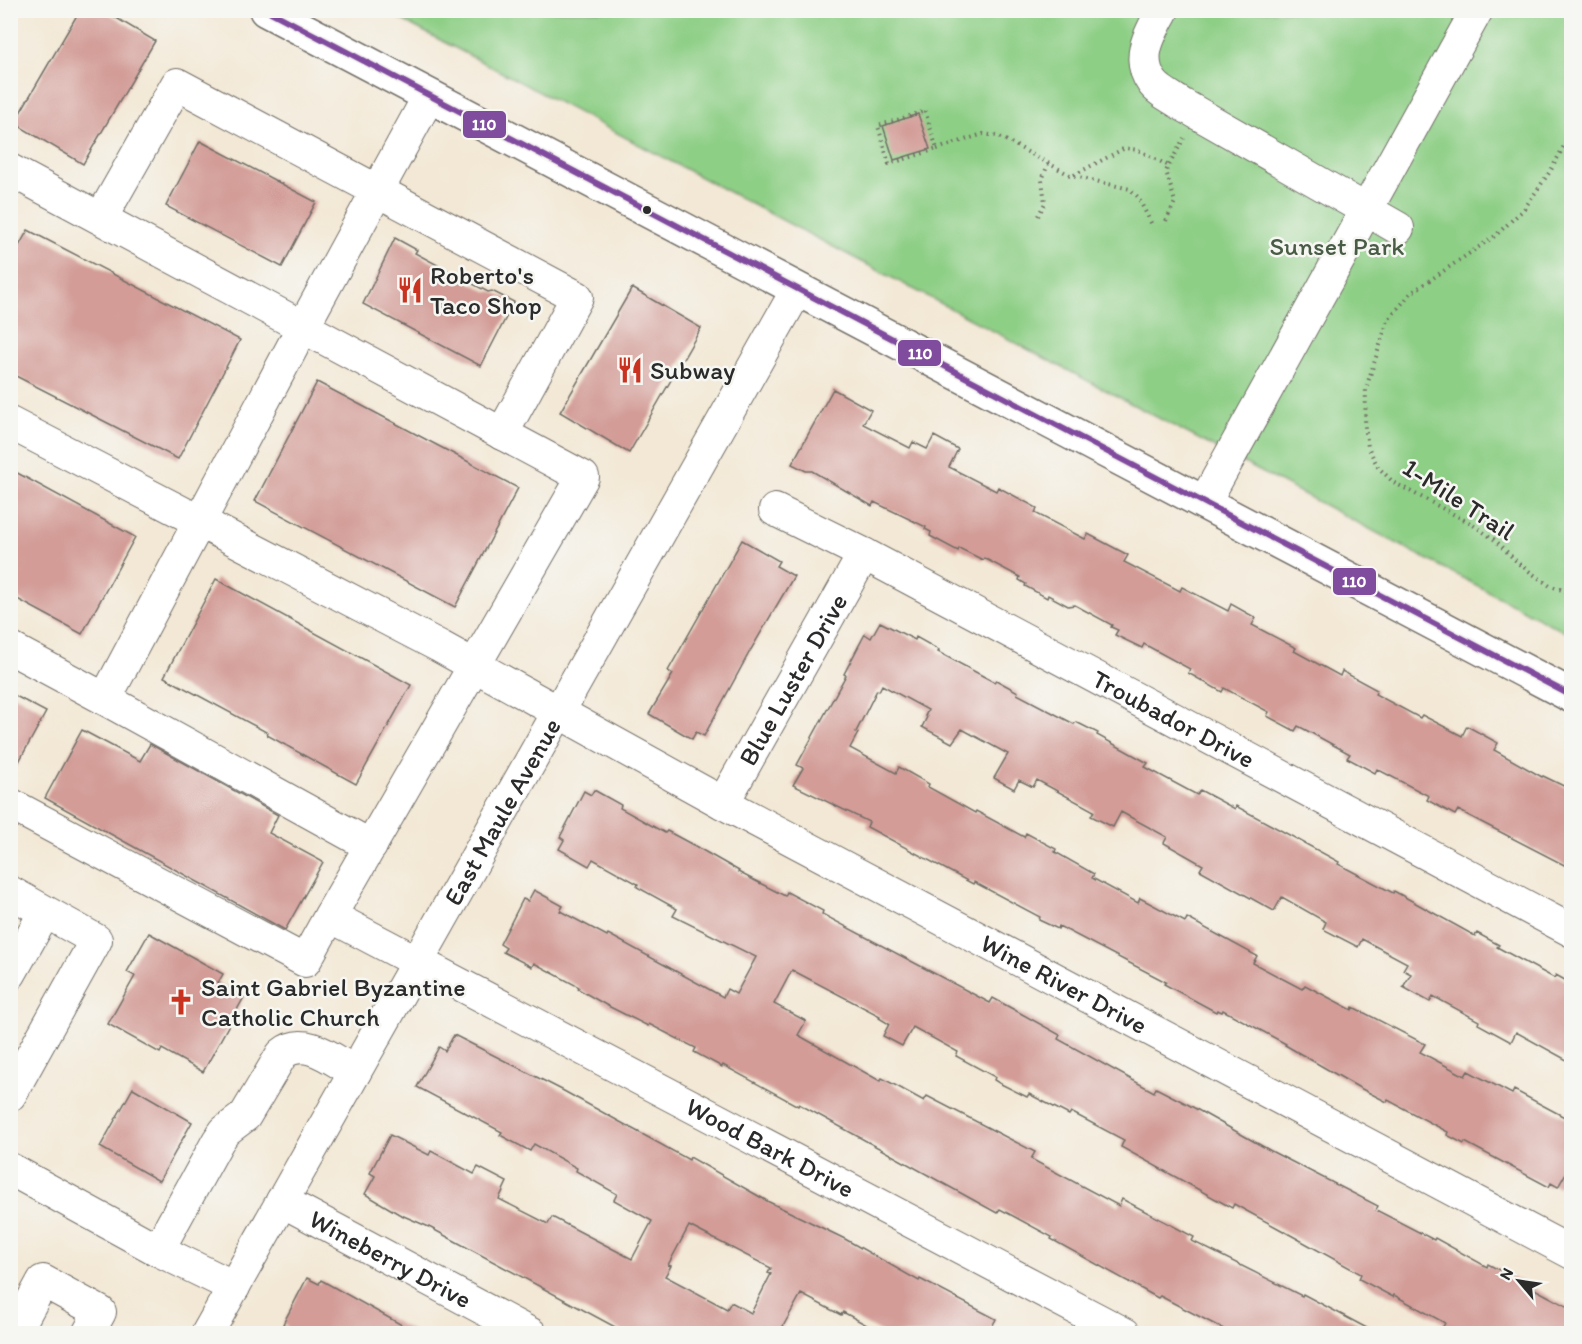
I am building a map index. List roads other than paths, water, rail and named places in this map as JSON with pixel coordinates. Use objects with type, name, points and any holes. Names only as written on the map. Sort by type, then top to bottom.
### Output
[{"type":"main road","points":[[266,10],[1572,696]]},
{"type":"street","points":[[1162,10],[1150,34],[1143,58],[1152,83],[1198,114],[1398,228]]},
{"type":"street","points":[[1204,503],[1477,10]]},
{"type":"street","points":[[101,218],[177,84],[577,297],[502,434]]},
{"type":"street","points":[[105,699],[429,96]]},
{"type":"street","points":[[10,170],[583,477],[305,961],[10,804]]},
{"type":"street","name":"East Maule Avenue","points":[[207,1334],[797,290]]},
{"type":"street","name":"Wine River Drive","points":[[10,423],[474,666],[723,803],[1572,1253]]},
{"type":"street","name":"Troubador Drive","points":[[776,510],[864,554],[1572,931]]},
{"type":"street","name":"Blue Luster Drive","points":[[723,803],[864,554]]},
{"type":"street","points":[[10,648],[370,846]]},
{"type":"street","points":[[10,892],[96,940],[10,1095]]},
{"type":"street","points":[[10,974],[45,912]]},
{"type":"street","name":"Wood Bark Drive","points":[[330,916],[1125,1334]]},
{"type":"street","points":[[159,1250],[218,1141],[225,1131],[245,1116],[282,1054],[289,1048],[297,1046],[311,1048],[355,1072]]},
{"type":"street","points":[[10,1169],[159,1250],[234,1287]]},
{"type":"street","name":"Wineberry Drive","points":[[282,1201],[531,1334]]},
{"type":"street","points":[[14,1334],[43,1281],[100,1312],[88,1334]]},
{"type":"place","name":"Roberto's Taco Shop","points":[[410,290]]},
{"type":"place","name":"Subway","points":[[630,370]]},
{"type":"place","name":"Saint Gabriel Byzantine Catholic Church","points":[[181,1002]]},
{"type":"park label","name":"Sunset Park","points":[[1337,246]]}]
